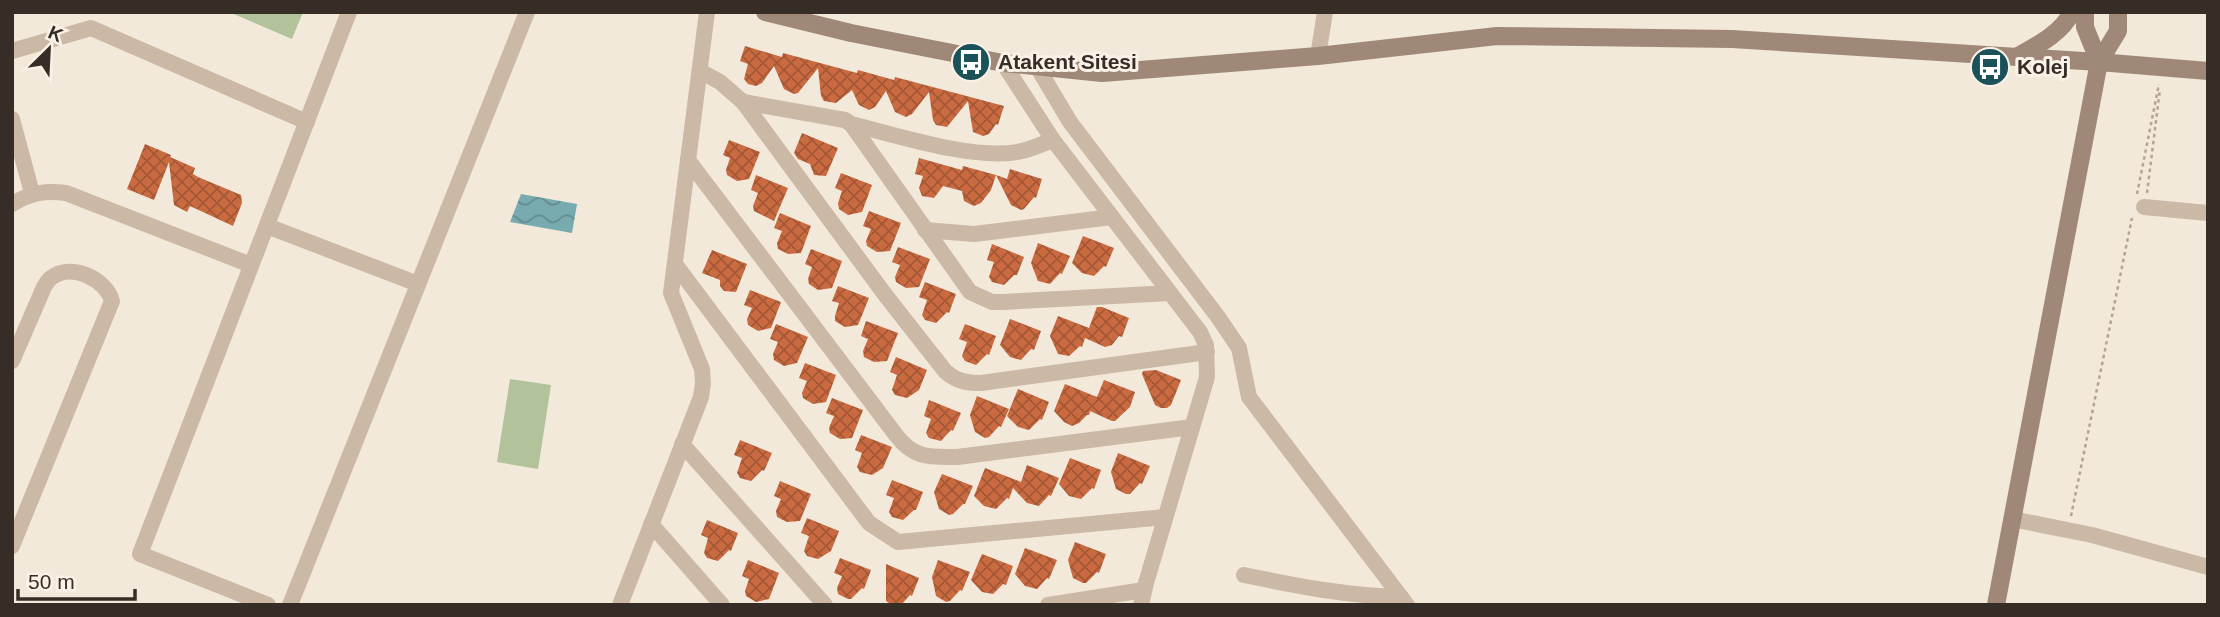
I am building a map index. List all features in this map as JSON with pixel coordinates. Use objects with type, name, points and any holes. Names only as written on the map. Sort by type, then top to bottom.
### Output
[{"type":"main road","points":[[765,12],[851,33],[1003,63],[1102,73],[1318,56],[1497,36],[1732,39],[2208,71]]},
{"type":"main road","points":[[2016,57],[2048,39],[2072,12]]},
{"type":"main road","points":[[2085,12],[2085,27],[2099,62]]},
{"type":"main road","points":[[1996,605],[2099,62],[2118,31],[2118,12]]},
{"type":"street","points":[[268,605],[140,554],[349,12]]},
{"type":"street","points":[[290,605],[527,12]]},
{"type":"street","points":[[636,605],[622,597],[701,397],[703,383],[702,369],[671,293],[707,12]]},
{"type":"street","points":[[1318,56],[1325,12]]},
{"type":"street","points":[[12,51],[91,20],[307,122]]},
{"type":"street","points":[[1003,63],[1053,140],[1200,332],[1207,352],[1207,377],[1143,597],[1048,605]]},
{"type":"street","points":[[1036,65],[1070,122],[1239,348],[1249,397],[1404,601]]},
{"type":"street","points":[[700,71],[720,82],[743,102],[886,296],[951,377],[969,383],[981,383],[1207,352]]},
{"type":"street","points":[[743,102],[845,120],[851,124],[962,150],[1017,152],[1053,140]]},
{"type":"street","points":[[12,119],[32,193]]},
{"type":"street","points":[[851,124],[970,292],[992,302],[1170,293]]},
{"type":"street","points":[[688,160],[896,435],[912,451],[922,456],[957,457],[1192,427]]},
{"type":"street","points":[[12,204],[32,193],[66,193],[251,265]]},
{"type":"street","points":[[2137,209],[2208,213]]},
{"type":"street","points":[[925,230],[982,233],[1112,217]]},
{"type":"street","points":[[267,226],[418,285]]},
{"type":"street","points":[[675,264],[870,523],[890,538],[898,542],[1165,517]]},
{"type":"street","points":[[12,361],[44,287],[51,278],[66,271],[74,272],[101,283],[110,293],[112,301],[12,546]]},
{"type":"street","points":[[682,444],[825,605]]},
{"type":"street","points":[[2012,519],[2068,530],[2208,567]]},
{"type":"street","points":[[651,524],[722,605]]},
{"type":"street","points":[[1244,575],[1318,591],[1404,601]]},
{"type":"path","points":[[2137,209],[2162,67]]},
{"type":"path","points":[[2068,530],[2137,209],[2162,67]]},
{"type":"green space","points":[[229,12],[303,12],[292,39]]},
{"type":"green space","points":[[510,379],[551,385],[538,469],[497,462]]},
{"type":"water","points":[[521,194],[577,204],[572,233],[510,222]]},
{"type":"building","points":[[745,46],[782,57],[783,53],[857,73],[858,70],[894,80],[895,77],[1004,106],[998,125],[983,136],[973,132],[968,101],[947,127],[936,125],[929,92],[912,114],[906,117],[895,112],[886,91],[875,107],[869,110],[859,105],[852,90],[836,103],[824,101],[818,68],[798,93],[784,89],[774,66],[762,83],[756,86],[748,84],[744,79],[748,64],[740,61]]},
{"type":"building","points":[[802,133],[838,148],[826,176],[814,175],[810,164],[798,159],[794,153]]},
{"type":"building","points":[[729,140],[760,152],[749,179],[737,181],[727,175],[730,158],[723,155]]},
{"type":"building","points":[[145,144],[195,168],[193,174],[198,177],[241,195],[242,203],[233,226],[190,206],[187,212],[174,205],[169,162],[154,200],[127,189]]},
{"type":"building","points":[[919,158],[962,170],[963,166],[996,175],[991,190],[981,203],[974,206],[964,201],[962,191],[943,186],[934,198],[922,196],[919,188],[923,176],[915,174]]},
{"type":"building","points":[[1010,169],[1042,179],[1036,198],[1021,210],[1011,205],[996,175],[1007,179]]},
{"type":"building","points":[[841,173],[872,185],[862,212],[848,215],[839,209],[842,191],[835,188]]},
{"type":"building","points":[[756,175],[788,188],[774,221],[754,211],[758,193],[751,190]]},
{"type":"building","points":[[869,211],[901,223],[890,251],[877,252],[867,246],[866,241],[871,229],[863,226]]},
{"type":"building","points":[[780,213],[811,226],[801,253],[788,254],[778,249],[777,243],[782,231],[774,228]]},
{"type":"building","points":[[1083,236],[1114,248],[1106,267],[1094,276],[1082,273],[1072,263]]},
{"type":"building","points":[[1038,243],[1070,256],[1062,274],[1050,284],[1038,281],[1031,263]]},
{"type":"building","points":[[992,244],[1024,257],[1017,275],[1004,285],[992,282],[989,277],[994,262],[987,260]]},
{"type":"building","points":[[898,247],[930,259],[919,287],[906,288],[896,282],[895,277],[900,265],[892,262]]},
{"type":"building","points":[[811,249],[842,261],[832,288],[818,290],[809,284],[812,267],[805,264]]},
{"type":"building","points":[[712,250],[747,264],[736,292],[724,291],[720,280],[702,273]]},
{"type":"building","points":[[925,282],[956,294],[949,313],[936,323],[925,320],[922,315],[927,300],[919,297]]},
{"type":"building","points":[[838,286],[869,298],[858,325],[845,327],[835,321],[839,303],[832,301]]},
{"type":"building","points":[[750,290],[781,302],[771,328],[758,331],[748,325],[747,319],[752,308],[744,305]]},
{"type":"building","points":[[1097,307],[1129,318],[1122,337],[1119,336],[1112,345],[1105,347],[1085,338],[1082,347],[1069,356],[1058,354],[1050,336],[1058,316],[1089,328]]},
{"type":"building","points":[[1010,319],[1041,331],[1034,350],[1031,349],[1021,360],[1010,357],[1000,345]]},
{"type":"building","points":[[866,321],[898,333],[887,361],[874,362],[864,357],[863,351],[868,339],[861,336]]},
{"type":"building","points":[[776,324],[808,337],[797,363],[784,366],[774,360],[773,354],[778,342],[770,339]]},
{"type":"building","points":[[965,324],[996,336],[989,355],[976,365],[965,361],[962,356],[967,342],[959,339]]},
{"type":"building","points":[[896,357],[927,370],[919,390],[907,398],[895,395],[892,390],[897,375],[890,372]]},
{"type":"building","points":[[805,363],[836,375],[826,402],[813,404],[803,398],[802,393],[807,381],[799,378]]},
{"type":"building","points":[[1156,370],[1181,380],[1171,405],[1167,408],[1155,405],[1142,374],[1143,371]]},
{"type":"building","points":[[1104,380],[1135,392],[1130,407],[1115,421],[1090,411],[1089,415],[1072,426],[1054,411],[1065,384],[1097,397]]},
{"type":"building","points":[[1018,389],[1049,402],[1042,420],[1029,430],[1018,427],[1007,416]]},
{"type":"building","points":[[977,396],[1009,409],[1001,427],[985,438],[975,432],[970,415]]},
{"type":"building","points":[[832,398],[863,410],[852,438],[840,439],[830,433],[829,428],[834,416],[826,413]]},
{"type":"building","points":[[929,400],[961,413],[953,431],[941,441],[929,438],[926,433],[931,419],[924,416]]},
{"type":"building","points":[[861,435],[892,447],[883,468],[872,475],[860,472],[857,467],[862,453],[855,450]]},
{"type":"building","points":[[740,440],[772,453],[764,471],[751,481],[740,478],[737,473],[742,458],[734,455]]},
{"type":"building","points":[[1118,453],[1150,466],[1142,484],[1130,494],[1116,489],[1111,472]]},
{"type":"building","points":[[1070,458],[1101,470],[1094,489],[1081,499],[1069,496],[1059,484]]},
{"type":"building","points":[[1027,465],[1059,478],[1051,496],[1039,506],[1027,503],[1013,488],[1009,499],[996,509],[984,506],[974,496],[985,468],[1021,482]]},
{"type":"building","points":[[942,474],[973,486],[965,504],[949,515],[939,509],[934,492]]},
{"type":"building","points":[[892,480],[923,492],[916,510],[903,520],[892,517],[889,512],[894,498],[886,495]]},
{"type":"building","points":[[780,481],[811,494],[800,521],[787,522],[777,517],[776,511],[781,499],[774,496]]},
{"type":"building","points":[[807,518],[839,531],[831,551],[818,559],[807,556],[804,551],[809,536],[801,533]]},
{"type":"building","points":[[707,520],[738,533],[731,551],[718,561],[707,558],[704,553],[708,538],[701,535]]},
{"type":"building","points":[[1075,542],[1106,554],[1099,573],[1086,583],[1073,578],[1068,560]]},
{"type":"building","points":[[1025,548],[1057,560],[1049,579],[1037,589],[1025,586],[1015,574]]},
{"type":"building","points":[[982,554],[1013,566],[1006,585],[1003,584],[993,594],[982,592],[971,580]]},
{"type":"building","points":[[840,558],[871,570],[864,589],[851,599],[838,594],[837,588],[842,576],[834,573]]},
{"type":"building","points":[[748,560],[779,573],[769,599],[756,602],[746,596],[749,579],[742,576]]},
{"type":"building","points":[[938,560],[970,572],[962,591],[946,602],[936,596],[932,577]]},
{"type":"building","points":[[886,564],[919,578],[912,596],[901,605],[892,605],[886,601]]},
{"type":"place","name":"Atakent Sitesi","points":[[971,62]]},
{"type":"place","name":"Kolej","points":[[1990,67]]}]
